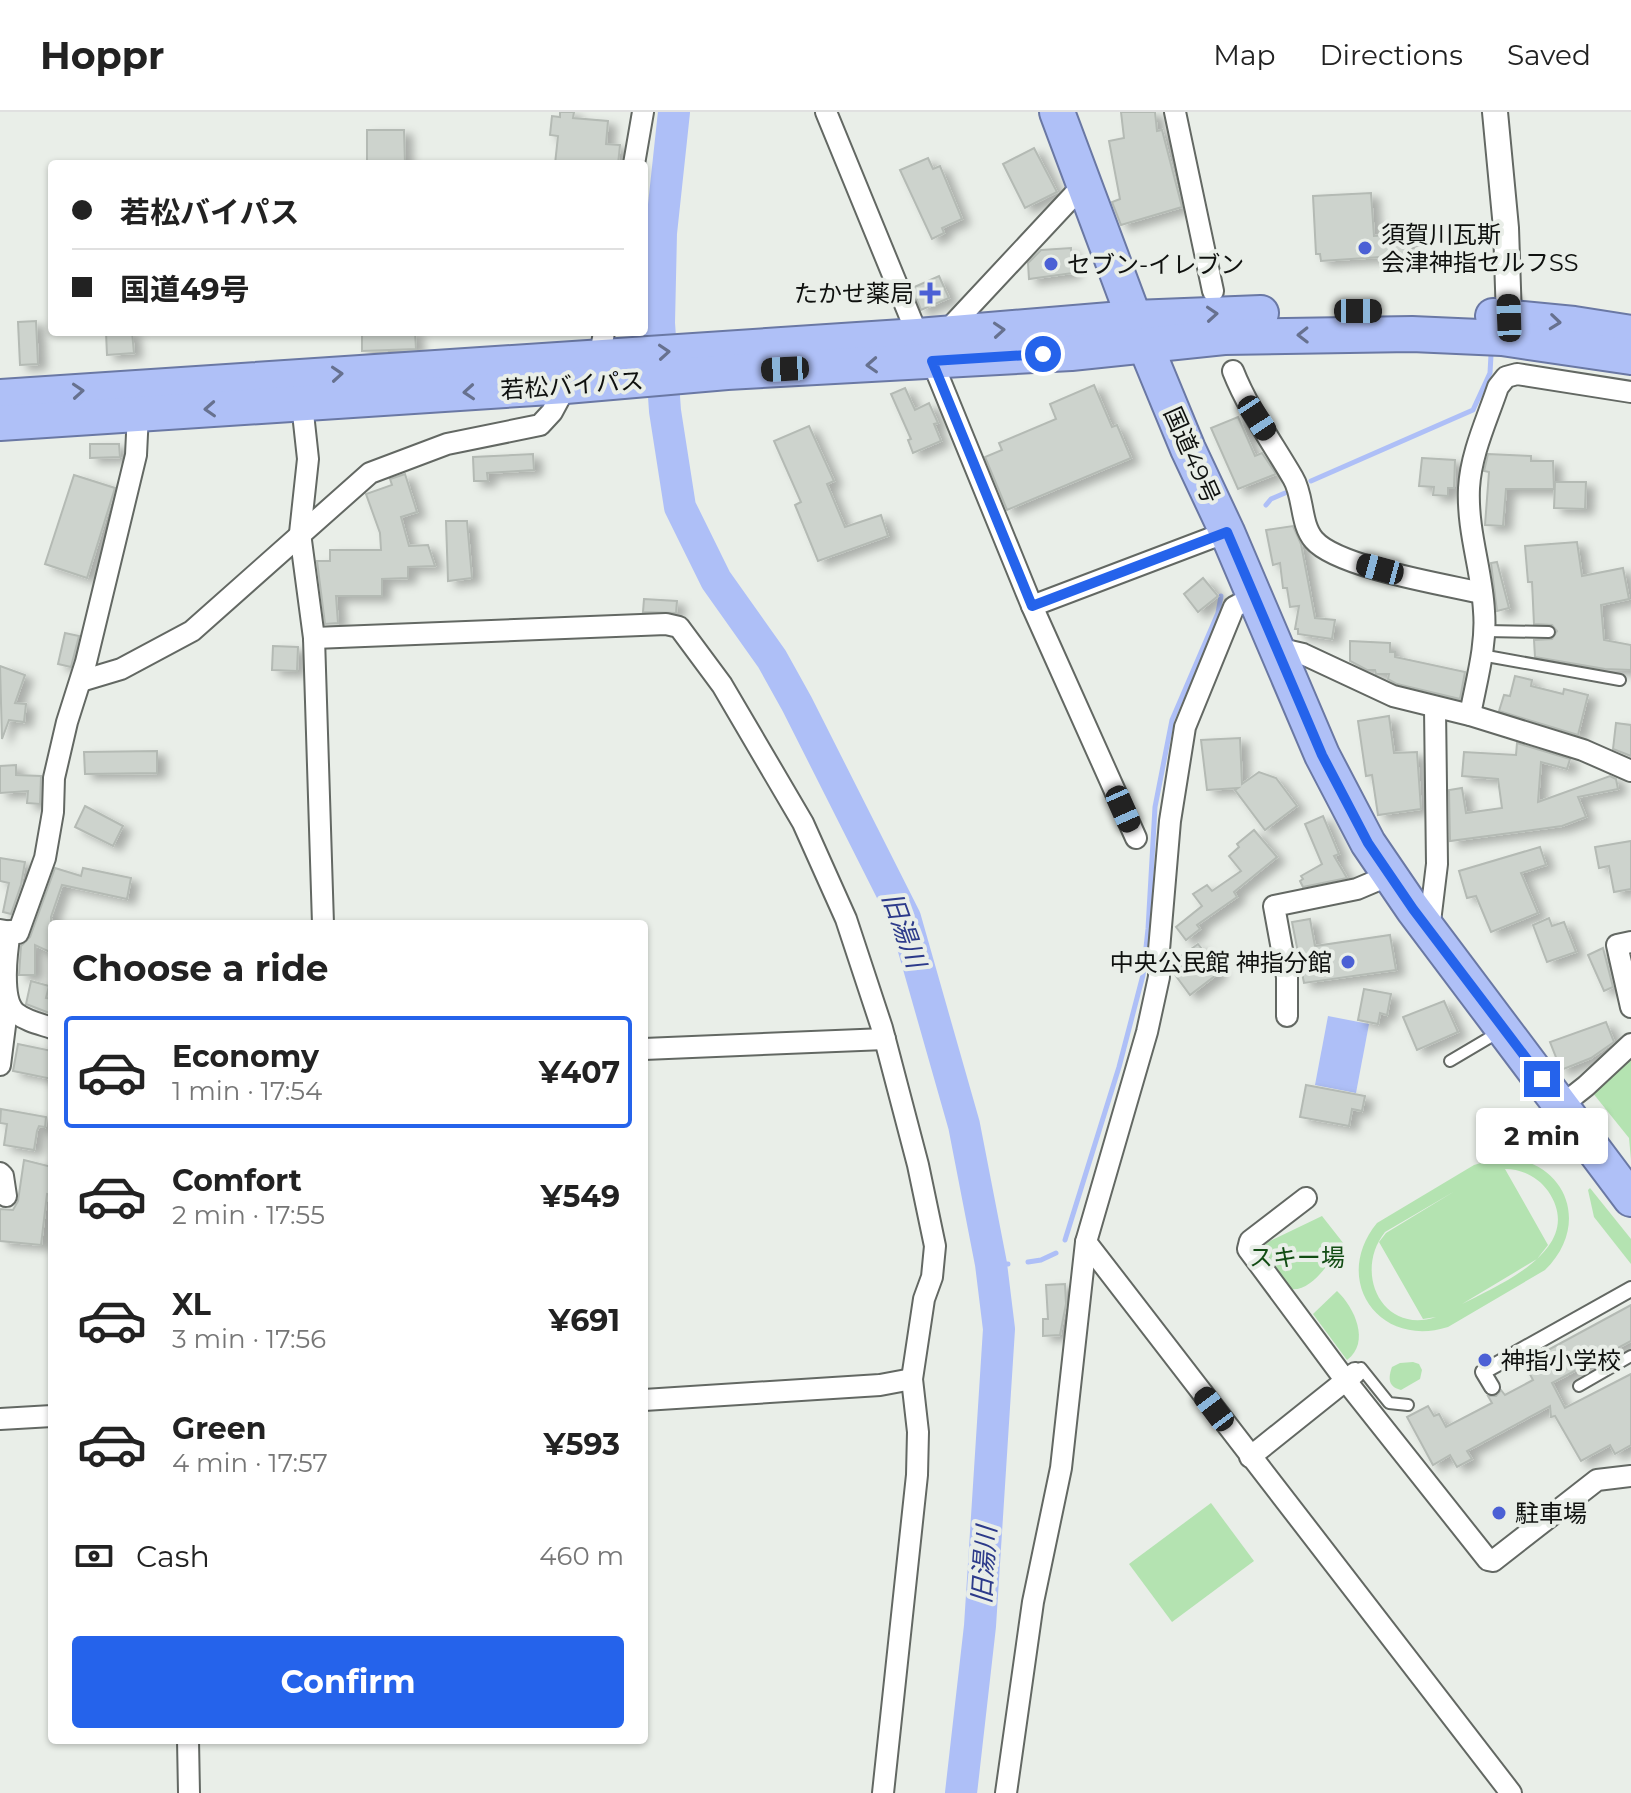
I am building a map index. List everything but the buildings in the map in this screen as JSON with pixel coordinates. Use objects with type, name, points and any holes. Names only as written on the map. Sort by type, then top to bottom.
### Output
[{"type":"highway","name":"国道49号","points":[[1057,112],[1139,332],[1188,449],[1227,532],[1322,755],[1368,843],[1429,930],[1631,1199]]},
{"type":"highway","points":[[1139,332],[1222,314],[1419,311],[1574,324],[1631,333]]},
{"type":"highway","name":"若松バイパス","points":[[0,397],[603,354],[726,360],[1139,332]]},
{"type":"highway","points":[[1139,332],[1224,337],[1412,334],[1502,338],[1631,357]]},
{"type":"highway","name":"若松バイパス","points":[[0,423],[566,386],[603,354]]},
{"type":"street","points":[[635,160],[643,112]]},
{"type":"street","points":[[826,112],[931,344],[1032,606],[1136,838]]},
{"type":"street","points":[[1175,112],[1213,291]]},
{"type":"street","points":[[1495,112],[1506,228],[1509,318]]},
{"type":"street","points":[[931,344],[1084,184]]},
{"type":"street","points":[[1233,371],[1243,398],[1297,486],[1309,529],[1316,542],[1358,563],[1482,593]]},
{"type":"street","points":[[1470,715],[1485,631],[1482,593],[1473,550],[1469,489],[1473,459],[1498,387],[1506,377],[1517,374],[1631,392]]},
{"type":"street","points":[[81,681],[121,669],[192,631],[370,473],[447,444],[540,425],[552,412],[566,386]]},
{"type":"street","points":[[302,404],[308,459],[300,533],[314,638],[323,920]]},
{"type":"street","points":[[0,1065],[8,1002],[5,930],[18,933],[45,858],[53,812],[54,778],[136,455],[138,413]]},
{"type":"street","points":[[1032,606],[1227,532]]},
{"type":"street","points":[[1006,1793],[1033,1602],[1061,1468],[1086,1242],[1147,1032],[1159,977],[1170,821],[1185,727],[1234,607],[1255,596]]},
{"type":"street","points":[[314,638],[666,624],[679,627],[722,685],[803,823],[846,919],[885,1039],[918,1165],[935,1246],[912,1379],[918,1432],[917,1475],[883,1793]]},
{"type":"street","points":[[1277,648],[1303,654],[1393,696],[1470,715],[1583,750],[1631,771]]},
{"type":"street","points":[[1429,930],[1437,864],[1435,708]]},
{"type":"street","points":[[1287,1016],[1287,977],[1274,906],[1357,889],[1390,875]]},
{"type":"street","points":[[1631,942],[1617,945],[1631,1007]]},
{"type":"street","points":[[8,1002],[13,1011],[48,1027]]},
{"type":"street","points":[[648,1049],[885,1039]]},
{"type":"street","points":[[1562,1105],[1631,1044]]},
{"type":"street","points":[[0,1173],[6,1196]]},
{"type":"street","points":[[1306,1198],[1250,1241],[1248,1249],[1351,1377],[1488,1560],[1493,1561],[1597,1480],[1631,1476]]},
{"type":"street","points":[[1086,1242],[1511,1793]]},
{"type":"street","points":[[1492,1387],[1483,1372],[1575,1328],[1631,1289]]},
{"type":"street","points":[[1250,1457],[1351,1377]]},
{"type":"street","points":[[648,1400],[880,1385],[912,1379]]},
{"type":"street","points":[[0,1419],[48,1416]]},
{"type":"street","points":[[188,1744],[189,1793]]},
{"type":"lane","points":[[1485,631],[1549,632]]},
{"type":"lane","points":[[1481,655],[1620,680]]},
{"type":"lane","points":[[1450,1061],[1504,1029]]},
{"type":"lane","points":[[1579,1386],[1631,1356]]},
{"type":"lane","points":[[1351,1377],[1361,1368],[1389,1403],[1408,1405]]},
{"type":"green space","points":[[1631,1049],[1631,1160],[1629,1138],[1592,1092]]},
{"type":"green space","points":[[1501,1157],[1542,1169],[1556,1182],[1565,1197],[1569,1215],[1567,1233],[1559,1252],[1545,1270],[1448,1327],[1423,1331],[1401,1328],[1383,1319],[1369,1304],[1361,1286],[1359,1266],[1364,1244],[1377,1223],[1474,1165]],"holes":[[[1505,1169],[1517,1170],[1539,1182],[1548,1191],[1557,1211],[1556,1230],[1548,1247],[1540,1256],[1548,1245]],[[1455,1191],[1386,1233],[1380,1241],[1385,1232]],[[1379,1242],[1423,1319],[1436,1317],[1417,1320],[1401,1317],[1388,1309],[1378,1296],[1372,1265]],[[1536,1260],[1497,1286],[1462,1304]]]},
{"type":"green space","points":[[1590,1188],[1631,1239],[1631,1264],[1594,1217]]},
{"type":"green space","name":"スキー場","points":[[1322,1216],[1344,1244],[1306,1286],[1290,1289],[1268,1261],[1266,1243]]},
{"type":"green space","points":[[1337,1291],[1354,1315],[1359,1334],[1354,1353],[1347,1360],[1313,1314]]},
{"type":"green space","points":[[1413,1362],[1419,1364],[1422,1370],[1420,1379],[1401,1390],[1394,1387],[1390,1378],[1392,1367]]},
{"type":"green space","points":[[1211,1503],[1254,1561],[1172,1622],[1129,1564]]},
{"type":"water","points":[[1328,1016],[1369,1024],[1356,1093],[1315,1085]]},
{"type":"waterway","name":"旧湯川","points":[[674,112],[661,233],[659,323],[665,411],[680,507],[716,580],[772,659],[797,704],[905,918],[964,1125],[991,1264],[999,1329],[980,1626],[961,1793]]},
{"type":"waterway","points":[[1311,481],[1473,410],[1490,373],[1491,355]]},
{"type":"waterway","points":[[1266,505],[1271,499],[1285,493]]},
{"type":"waterway","points":[[1065,1240],[1119,1067],[1143,975],[1155,807],[1172,720],[1218,613],[1221,596]]},
{"type":"waterway","points":[[1028,1262],[1056,1253]]},
{"type":"waterway","points":[[991,1265],[1008,1264]]},
{"type":"place","name":"須賀川瓦斯 会津神指セルフSS","points":[[1365,248]]},
{"type":"place","name":"セブン-イレブン","points":[[1051,264]]},
{"type":"place","name":"たかせ薬局","points":[[930,293]]},
{"type":"place","name":"中央公民館 神指分館","points":[[1348,962]]},
{"type":"place","name":"神指小学校","points":[[1485,1360]]},
{"type":"place","name":"駐車場","points":[[1499,1513]]},
{"type":"route","points":[[1043,354],[932,361],[1032,606],[1227,532],[1322,755],[1368,843],[1413,909],[1542,1079]]}]
